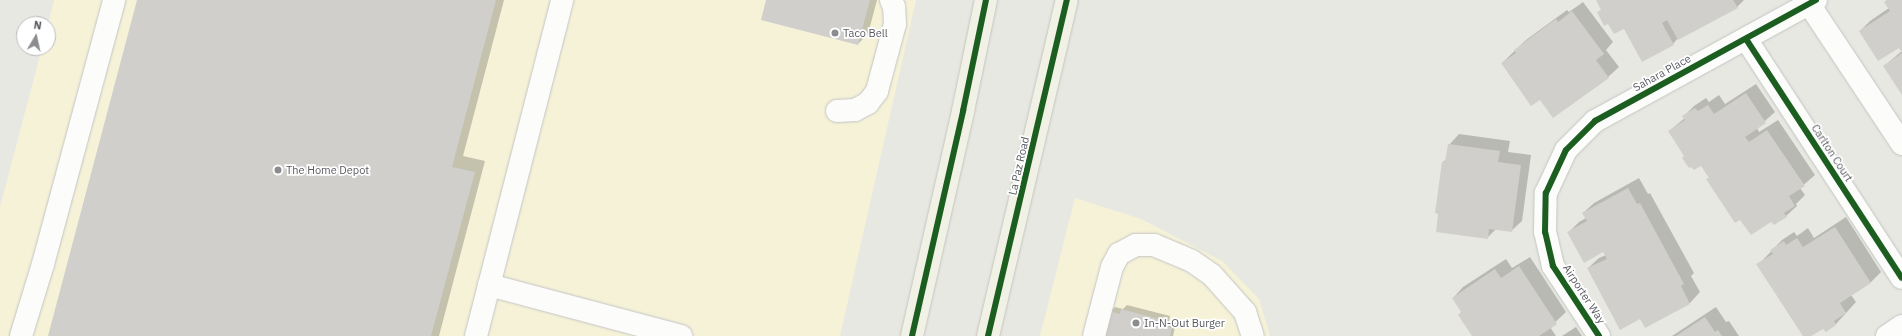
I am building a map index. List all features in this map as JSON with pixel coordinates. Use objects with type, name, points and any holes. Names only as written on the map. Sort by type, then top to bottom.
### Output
[{"type":"main road","points":[[912,336],[963,112],[986,0]]},
{"type":"main road","name":"La Paz Road","points":[[988,336],[1067,0]]},
{"type":"street","points":[[21,336],[43,264],[114,0]]},
{"type":"street","points":[[476,336],[562,0]]},
{"type":"street","points":[[837,111],[855,110],[868,103],[877,91],[896,24],[894,7],[891,0]]},
{"type":"street","points":[[1812,2],[1902,144]]},
{"type":"street","name":"Sahara Place","points":[[1546,193],[1566,150],[1595,121],[1812,2]]},
{"type":"street","name":"Carlton Court","points":[[1746,39],[1902,278]]},
{"type":"street","name":"Airporter Way","points":[[1546,193],[1545,232],[1553,266],[1599,336]]},
{"type":"street","points":[[1094,336],[1112,267],[1119,254],[1136,245],[1154,245],[1192,261],[1212,275],[1245,312],[1253,336]]},
{"type":"street","points":[[489,285],[681,336]]},
{"type":"street","points":[[1887,336],[1902,326]]},
{"type":"shaded area","points":[[54,0],[916,0],[840,336],[0,336],[0,207],[40,56],[56,56],[56,16],[50,16]]},
{"type":"shaded area","points":[[1075,198],[1141,219],[1222,261],[1259,299],[1270,336],[1040,336]]},
{"type":"building","name":"The Home Depot","points":[[137,0],[496,0],[452,167],[475,172],[431,336],[48,336]]},
{"type":"building","name":"Taco Bell","points":[[766,0],[870,0],[858,45],[761,20]]},
{"type":"building","points":[[1596,0],[1733,0],[1738,8],[1678,40],[1667,20],[1662,23],[1674,45],[1642,62],[1624,29],[1614,34],[1608,24],[1604,26],[1597,12],[1601,10]]},
{"type":"building","points":[[1887,0],[1902,0],[1902,53],[1899,48],[1878,61],[1859,31],[1890,11],[1884,2]]},
{"type":"building","points":[[1572,11],[1604,54],[1596,60],[1609,78],[1553,118],[1540,100],[1531,106],[1501,63],[1516,53],[1514,50],[1556,19],[1558,22]]},
{"type":"building","points":[[1902,53],[1902,95],[1883,66]]},
{"type":"building","points":[[1746,93],[1766,123],[1745,137],[1749,142],[1767,130],[1805,186],[1789,196],[1795,206],[1784,213],[1787,217],[1774,225],[1771,222],[1751,235],[1740,220],[1735,223],[1706,179],[1709,178],[1701,166],[1694,170],[1691,167],[1689,168],[1682,158],[1684,156],[1668,131],[1685,120],[1682,116],[1695,108],[1698,111],[1708,105],[1714,114]]},
{"type":"building","points":[[1448,144],[1500,151],[1498,162],[1521,165],[1512,232],[1489,229],[1488,239],[1436,232],[1438,214],[1435,213],[1442,162],[1445,162]]},
{"type":"building","points":[[1628,188],[1637,204],[1640,203],[1684,284],[1681,286],[1690,304],[1645,328],[1640,319],[1620,330],[1587,268],[1607,259],[1603,252],[1584,263],[1567,232],[1587,221],[1582,213]]},
{"type":"building","points":[[1835,227],[1871,283],[1840,303],[1846,313],[1834,321],[1836,325],[1826,332],[1823,329],[1811,336],[1803,336],[1756,264],[1773,254],[1770,250],[1784,241],[1786,245],[1797,238],[1803,247]]},
{"type":"building","points":[[1519,266],[1557,324],[1539,336],[1472,336],[1458,315],[1461,312],[1452,298],[1495,269],[1501,278]]},
{"type":"building","name":"In-N-Out Burger","points":[[1121,309],[1166,321],[1165,326],[1172,328],[1170,336],[1102,336],[1109,311],[1120,314]]},
{"type":"building","points":[[1705,317],[1715,332],[1718,330],[1722,336],[1676,336]]},
{"type":"cycle path","points":[[912,336],[963,111],[986,0]]},
{"type":"cycle path","points":[[988,336],[1067,0]]},
{"type":"cycle path","points":[[1599,336],[1553,266],[1545,232],[1546,193],[1566,150],[1595,121],[1816,0]]},
{"type":"cycle path","points":[[1746,39],[1902,278]]},
{"type":"place","name":"Taco Bell","points":[[835,33]]},
{"type":"place","name":"The Home Depot","points":[[278,170]]},
{"type":"place","name":"In-N-Out Burger","points":[[1136,323]]}]
